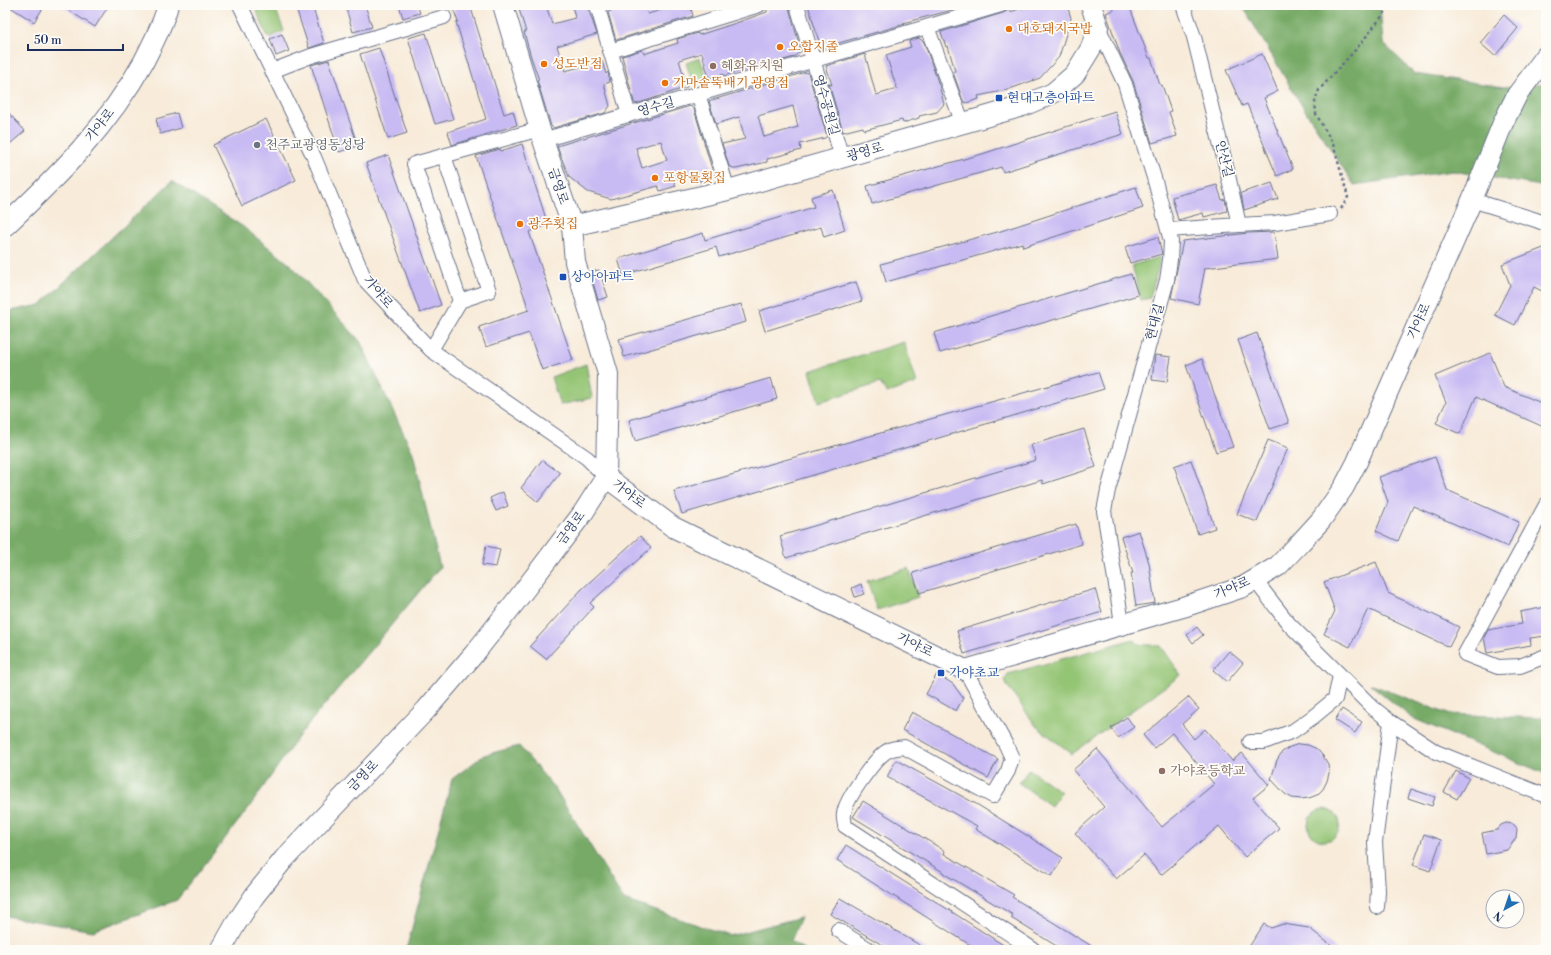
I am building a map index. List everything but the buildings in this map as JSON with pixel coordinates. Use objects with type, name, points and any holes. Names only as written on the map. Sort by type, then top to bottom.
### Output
[{"type":"street","name":"가야로","points":[[5,226],[42,191],[78,153],[108,118],[134,78],[154,41],[168,5]]},
{"type":"street","name":"가야로","points":[[240,5],[314,156],[365,280],[432,350],[587,458],[606,477],[672,527],[965,670],[1122,623],[1183,607],[1243,587],[1278,566],[1322,520],[1344,487],[1357,462],[1472,200],[1503,123],[1518,95],[1546,56]]},
{"type":"street","name":"금영로","points":[[221,950],[255,894],[284,859],[426,710],[474,654],[583,513],[606,477],[608,374],[575,262],[572,226],[541,135],[503,5]]},
{"type":"street","name":"영수길","points":[[597,5],[629,115],[1001,5]]},
{"type":"street","points":[[610,51],[759,5]]},
{"type":"street","name":"영수공원길","points":[[797,5],[842,158]]},
{"type":"street","points":[[1091,5],[1098,27]]},
{"type":"street","name":"안산길","points":[[1183,5],[1194,38],[1239,225]]},
{"type":"street","points":[[272,71],[310,56],[444,18]]},
{"type":"street","points":[[927,27],[963,124]]},
{"type":"street","name":"광영로","points":[[572,226],[728,190],[1023,106],[1053,93],[1075,74],[1091,48],[1098,27]]},
{"type":"street","name":"현대길","points":[[1098,27],[1125,84],[1155,181],[1171,241],[1170,260],[1166,280],[1108,490],[1104,511],[1122,623]]},
{"type":"street","points":[[698,94],[728,190]]},
{"type":"street","points":[[460,302],[414,164],[629,115]]},
{"type":"street","points":[[432,350],[460,302],[489,291],[444,156]]},
{"type":"street","points":[[1472,200],[1546,224]]},
{"type":"street","points":[[1168,230],[1275,223],[1330,214]]},
{"type":"street","points":[[1546,505],[1465,654],[1498,667],[1520,666],[1546,656]]},
{"type":"street","points":[[1254,580],[1289,624],[1372,707],[1391,722],[1436,752],[1546,796]]},
{"type":"street","points":[[965,670],[1012,758],[1008,771],[993,796],[904,747],[889,750],[877,759],[867,772],[846,806],[844,814],[845,826],[1034,950]]},
{"type":"street","points":[[1250,742],[1264,742],[1292,731],[1313,717],[1335,699],[1340,676]]},
{"type":"street","points":[[1377,907],[1378,891],[1375,842],[1391,722]]},
{"type":"street","points":[[838,930],[870,950]]},
{"type":"path","points":[[1330,214],[1343,208],[1348,197],[1333,144],[1316,114],[1315,100],[1319,90],[1357,48],[1391,5]]},
{"type":"green space","points":[[254,5],[274,5],[284,31],[268,38]]},
{"type":"green space","points":[[1242,5],[1380,5],[1383,43],[1415,74],[1504,87],[1546,83],[1546,187],[1453,171],[1354,185],[1297,98]]},
{"type":"green space","points":[[700,58],[708,80],[693,85],[686,63]]},
{"type":"green space","points":[[172,181],[242,226],[292,266],[360,341],[413,453],[440,567],[301,733],[248,809],[177,900],[93,931],[5,916],[5,312],[40,305]]},
{"type":"green space","points":[[1161,257],[1150,298],[1141,300],[1132,265]]},
{"type":"green space","points":[[904,342],[917,383],[887,393],[880,383],[819,402],[810,371]]},
{"type":"green space","points":[[586,364],[592,398],[560,405],[551,377]]},
{"type":"green space","points":[[909,568],[918,597],[877,610],[867,581]]},
{"type":"green space","points":[[1134,639],[1138,644],[1161,646],[1181,675],[1072,754],[1036,726],[1004,681],[1008,674]]},
{"type":"green space","points":[[1370,684],[1448,714],[1539,718],[1546,715],[1546,774],[1412,718]]},
{"type":"green space","points":[[519,746],[556,790],[624,900],[730,936],[801,917],[791,941],[805,950],[406,950],[452,779],[484,755]]},
{"type":"green space","points":[[1029,769],[1061,792],[1051,806],[1019,783]]},
{"type":"green space","points":[[1321,809],[1327,809],[1336,813],[1340,825],[1336,837],[1327,841],[1321,841],[1312,837],[1308,828],[1308,822],[1312,813]]},
{"type":"place","name":"대호돼지국밥","points":[[1009,29]]},
{"type":"place","name":"오합지졸","points":[[780,47]]},
{"type":"place","name":"성도반점","points":[[544,64]]},
{"type":"place","name":"혜화유치원","points":[[713,66]]},
{"type":"place","name":"가마솥뚝배기 광영점","points":[[665,83]]},
{"type":"place","name":"현대고층아파트","points":[[999,98]]},
{"type":"place","name":"천주교광영동성당","points":[[257,145]]},
{"type":"place","name":"포항물횟집","points":[[655,178]]},
{"type":"place","name":"광주횟집","points":[[520,224]]},
{"type":"place","name":"상아아파트","points":[[563,277]]},
{"type":"place","name":"가야초교","points":[[941,673]]},
{"type":"place","name":"가야초등학교","points":[[1162,771]]}]
